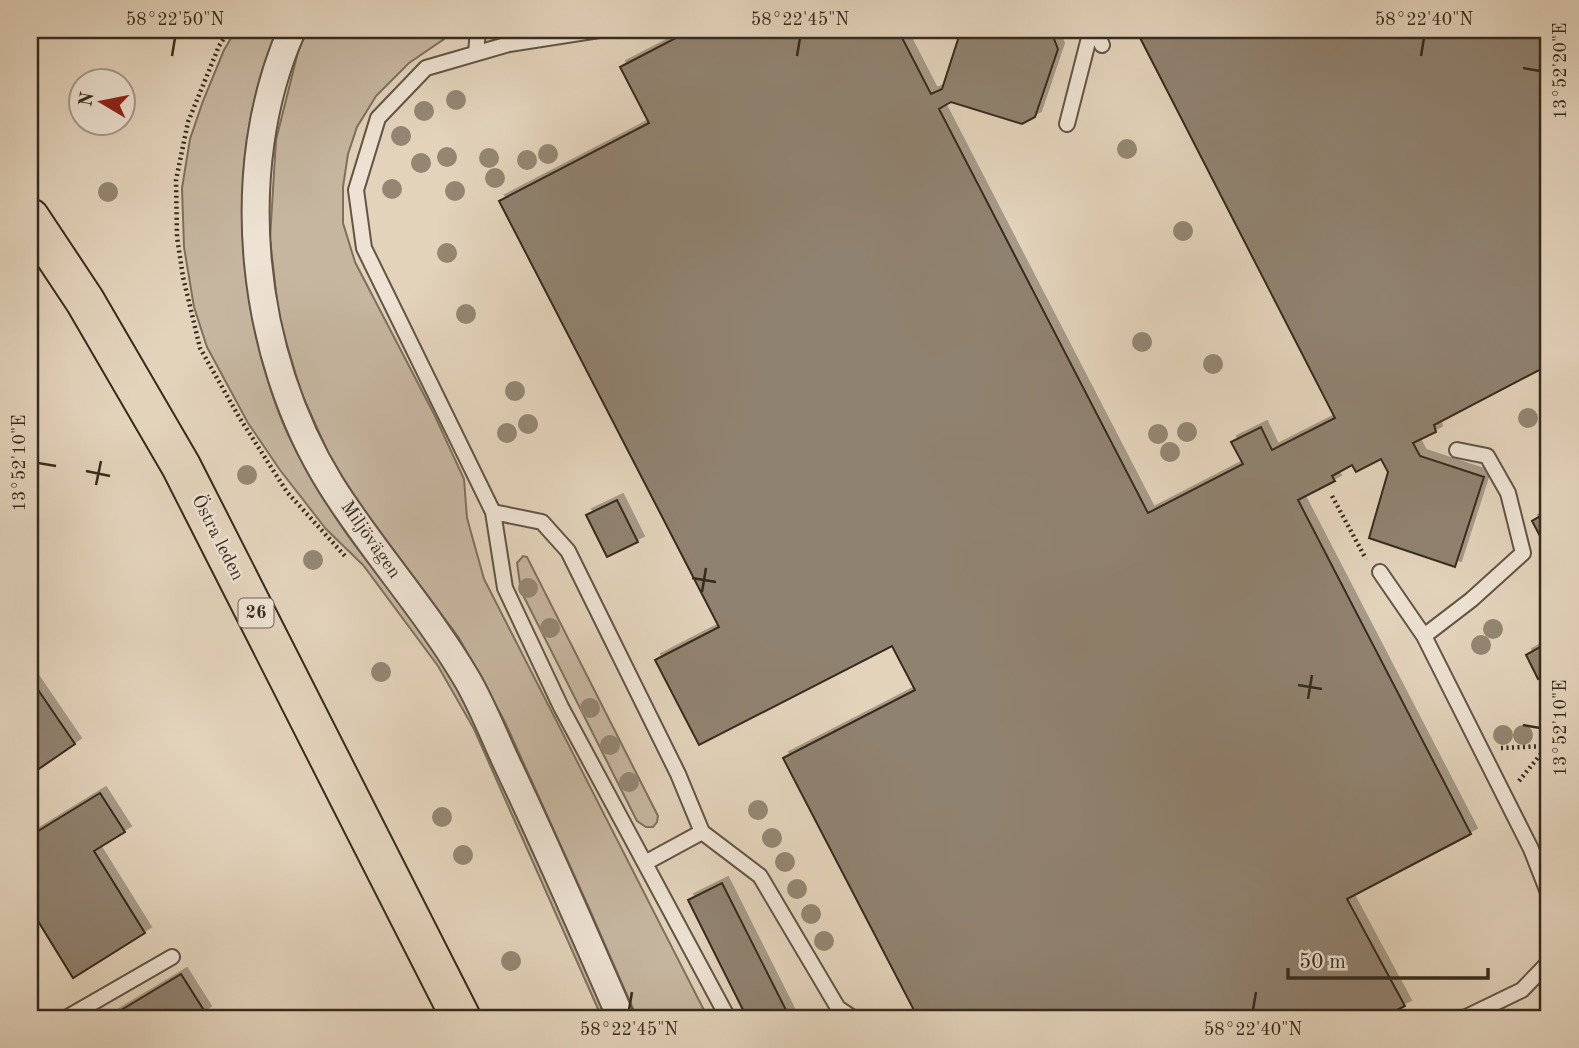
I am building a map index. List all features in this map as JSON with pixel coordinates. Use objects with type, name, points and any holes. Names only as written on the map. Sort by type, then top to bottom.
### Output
[{"type":"highway","name":"Östra leden","points":[[30,218],[85,301],[181,466],[461,1018]]},
{"type":"street","name":"Miljövägen","points":[[292,30],[283,50],[261,134],[255,204],[259,282],[272,345],[291,407],[330,482],[468,681],[551,856],[621,1018]]},
{"type":"lane","points":[[476,53],[478,30]]},
{"type":"lane","points":[[599,30],[509,44],[426,68],[378,118],[356,190],[364,248],[494,512],[505,588],[561,707],[728,1018]]},
{"type":"lane","points":[[1093,30],[1102,45]]},
{"type":"lane","points":[[1067,124],[1093,30]]},
{"type":"lane","points":[[1424,636],[1471,600],[1523,553],[1507,493],[1486,456],[1457,450]]},
{"type":"lane","points":[[494,512],[542,522],[568,551],[678,774],[702,832],[760,876],[839,1013],[853,1018]]},
{"type":"lane","points":[[1380,572],[1424,636],[1531,849],[1549,895]]},
{"type":"lane","points":[[645,863],[702,832]]},
{"type":"lane","points":[[65,1018],[172,957]]},
{"type":"lane","points":[[1464,1018],[1522,990],[1549,962]]},
{"type":"path","points":[[1332,496],[1364,557],[1380,572]]},
{"type":"path","points":[[1480,748],[1547,745]]},
{"type":"path","points":[[1506,799],[1547,745]]},
{"type":"shaded area","points":[[236,30],[277,30],[261,75],[250,122],[242,219],[252,315],[277,408],[296,451],[336,518],[421,629],[446,667],[517,814],[607,1018],[602,1018],[474,729],[438,666],[363,565],[326,529],[280,470],[248,423],[207,347],[194,307],[184,247],[182,188],[190,139],[224,50]]},
{"type":"shaded area","points":[[307,30],[447,30],[444,39],[409,63],[376,96],[357,127],[348,154],[343,187],[343,223],[355,262],[434,414],[464,479],[467,518],[484,579],[708,1018],[637,1018],[505,722],[459,638],[338,475],[301,392],[279,318],[270,239],[276,140],[298,52]]},
{"type":"shaded area","points":[[523,556],[527,557],[658,816],[653,827],[646,827],[637,821],[521,591],[517,563]]},
{"type":"building","points":[[691,30],[898,30],[931,94],[942,89],[961,30],[1040,30],[1052,34],[1058,49],[1035,117],[1022,124],[951,102],[939,109],[1148,513],[1243,464],[1231,442],[1261,427],[1272,450],[1335,418],[1136,30],[1549,30],[1549,375],[1545,367],[1434,425],[1436,432],[1413,443],[1420,456],[1484,477],[1455,567],[1369,538],[1388,472],[1381,459],[1356,472],[1352,465],[1332,476],[1335,481],[1298,500],[1471,834],[1347,899],[1405,1006],[1381,1018],[918,1018],[783,758],[915,690],[892,646],[699,745],[655,660],[719,627],[499,201],[649,123],[620,67]]},
{"type":"building","points":[[617,500],[638,542],[607,557],[586,515]]},
{"type":"building","points":[[1549,511],[1549,553],[1532,521]]},
{"type":"building","points":[[1549,642],[1549,675],[1538,679],[1526,655]]},
{"type":"building","points":[[30,678],[75,744],[30,775]]},
{"type":"building","points":[[100,793],[125,832],[94,851],[145,933],[73,978],[30,908],[30,836]]},
{"type":"building","points":[[722,883],[790,1018],[747,1018],[688,900]]},
{"type":"building","points":[[181,974],[205,1012],[195,1018],[108,1018]]}]
